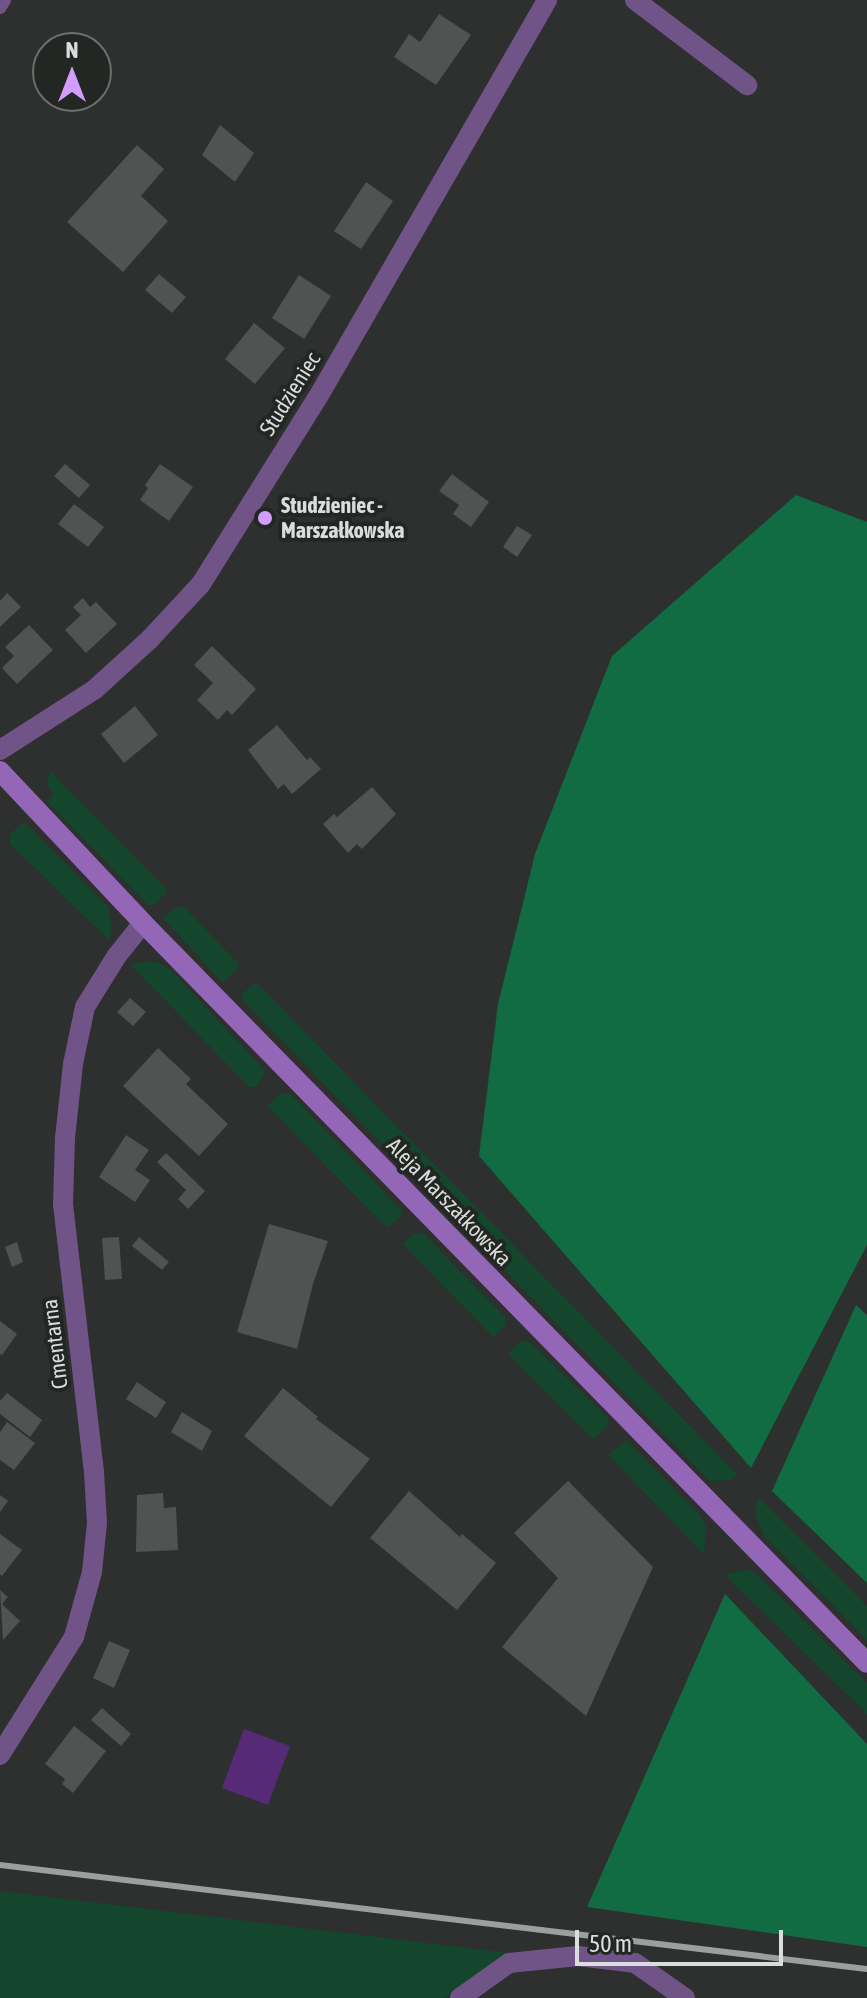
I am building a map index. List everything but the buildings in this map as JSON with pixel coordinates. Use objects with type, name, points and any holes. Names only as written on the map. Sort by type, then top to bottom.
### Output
[{"type":"main road","name":"Aleja Marszałkowska","points":[[0,771],[143,923],[867,1663]]},
{"type":"street","name":"Studzieniec","points":[[0,750],[94,690],[150,639],[201,584],[318,397],[547,0]]},
{"type":"street","points":[[635,0],[747,85]]},
{"type":"street","name":"Cmentarna","points":[[0,1755],[74,1637],[92,1572],[97,1523],[94,1472],[63,1205],[65,1138],[73,1064],[85,1007],[116,957],[143,923]]},
{"type":"street","points":[[460,1998],[509,1963],[578,1956],[635,1963],[685,1998]]},
{"type":"lane","points":[[0,8],[5,0]]},
{"type":"green space","points":[[796,495],[867,522],[867,1245],[751,1468],[479,1156],[498,1004],[535,854],[612,656]]},
{"type":"green space","points":[[50,771],[168,891],[154,905],[148,905],[47,801],[53,795],[47,782]]},
{"type":"green space","points":[[24,822],[108,907],[112,926],[109,940],[10,844],[10,834]]},
{"type":"green space","points":[[179,906],[185,908],[240,965],[225,981],[221,981],[162,917]]},
{"type":"green space","points":[[157,962],[171,970],[266,1072],[256,1087],[249,1087],[131,965]]},
{"type":"green space","points":[[256,982],[737,1474],[732,1480],[711,1481],[703,1474],[281,1040],[242,999],[243,993]]},
{"type":"green space","points":[[281,1093],[290,1093],[401,1210],[401,1216],[387,1228],[267,1106]]},
{"type":"green space","points":[[414,1233],[424,1234],[506,1318],[505,1326],[493,1337],[403,1244]]},
{"type":"green space","points":[[856,1305],[867,1315],[867,1583],[772,1491]]},
{"type":"green space","points":[[521,1341],[530,1342],[607,1417],[609,1423],[606,1428],[593,1439],[508,1354]]},
{"type":"green space","points":[[626,1440],[700,1515],[706,1527],[704,1554],[608,1455]]},
{"type":"green space","points":[[758,1497],[867,1606],[867,1640],[765,1537],[755,1515]]},
{"type":"green space","points":[[747,1569],[759,1576],[867,1683],[867,1714],[725,1575]]},
{"type":"green space","points":[[725,1594],[867,1744],[867,1947],[587,1907]]},
{"type":"green space","points":[[0,1891],[510,1953],[445,1998],[0,1998]]},
{"type":"shaded area","points":[[244,1729],[290,1746],[268,1805],[222,1788]]},
{"type":"railway","points":[[0,1865],[867,1969]]},
{"type":"place","name":"Studzieniec - Marszałkowska","points":[[265,518]]}]
